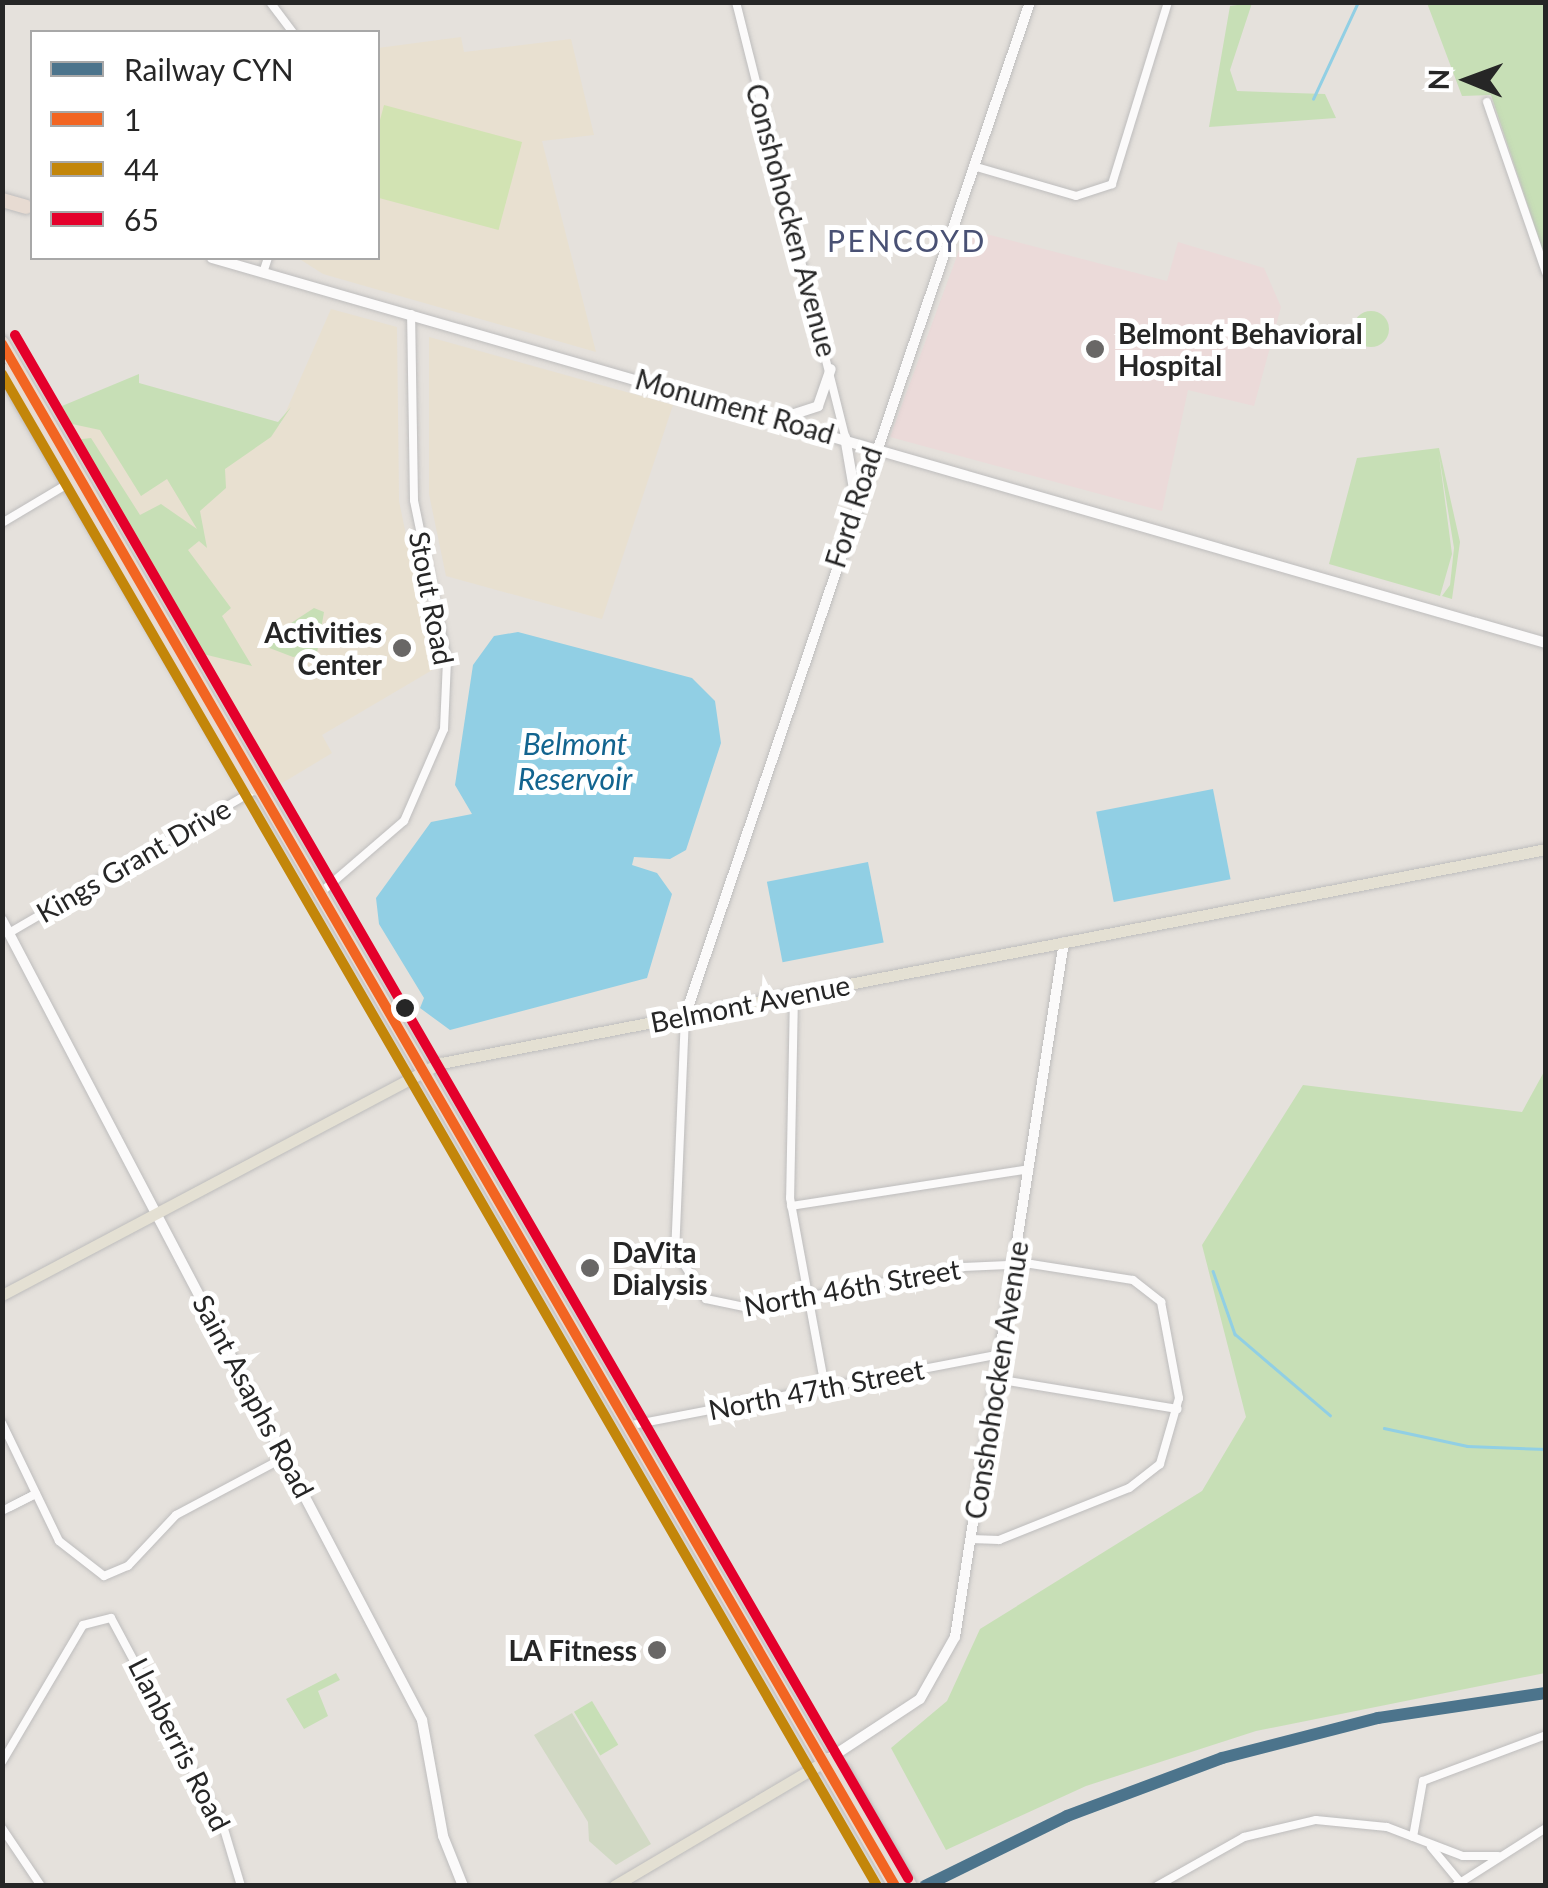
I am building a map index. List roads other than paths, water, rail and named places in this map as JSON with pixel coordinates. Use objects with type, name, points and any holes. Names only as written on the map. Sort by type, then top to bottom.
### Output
[{"type":"highway","points":[[2,204],[29,207]]},
{"type":"highway","points":[[2,343],[201,678],[257,789],[901,1883]]},
{"type":"highway","points":[[2,370],[240,776],[257,789]]},
{"type":"highway","points":[[182,676],[201,678]]},
{"type":"main road","name":"Belmont Avenue","points":[[2,1295],[423,1071],[794,994],[1546,849]]},
{"type":"main road","points":[[614,1886],[827,1760]]},
{"type":"street","points":[[270,2],[292,30]]},
{"type":"street","name":"Conshohocken Avenue","points":[[736,2],[831,368],[845,437]]},
{"type":"street","name":"Ford Road","points":[[685,1016],[874,446],[1030,2]]},
{"type":"street","points":[[972,166],[1076,196],[1112,184],[1168,2]]},
{"type":"street","points":[[1487,102],[1546,272]]},
{"type":"street","name":"Monument Road","points":[[219,260],[845,437],[1546,643]]},
{"type":"street","points":[[263,273],[267,260]]},
{"type":"street","name":"Stout Road","points":[[319,894],[404,820],[444,728],[448,660],[414,500],[411,314]]},
{"type":"street","points":[[778,418],[818,406],[831,368]]},
{"type":"street","points":[[845,437],[855,503]]},
{"type":"street","points":[[2,524],[68,483]]},
{"type":"street","name":"Kings Grant Drive","points":[[10,933],[257,789]]},
{"type":"street","name":"Saint Asaphs Road","points":[[2,920],[422,1720],[442,1836],[463,1886]]},
{"type":"street","name":"Conshohocken Avenue","points":[[827,1760],[908,1710],[937,1676],[957,1629],[1064,942]]},
{"type":"street","points":[[794,994],[791,1206],[825,1387]]},
{"type":"street","name":"North 46th Street","points":[[685,1016],[675,1250],[695,1291],[740,1309],[1014,1265],[1149,1288],[1168,1318],[1178,1408]]},
{"type":"street","points":[[791,1206],[1029,1169]]},
{"type":"street","name":"North 47th Street","points":[[632,1426],[1000,1354]]},
{"type":"street","points":[[971,1539],[999,1540],[1142,1481],[1168,1451],[1178,1408],[996,1379]]},
{"type":"street","points":[[2,1423],[64,1548],[104,1576],[128,1566],[178,1514],[286,1457]]},
{"type":"street","points":[[6,1509],[36,1494]]},
{"type":"street","name":"Llanberris Road","points":[[2,1762],[80,1630],[102,1616],[125,1635],[230,1840],[241,1886]]},
{"type":"street","points":[[1413,1837],[1423,1780],[1546,1736]]},
{"type":"street","points":[[1157,1886],[1244,1837],[1292,1823],[1358,1822],[1428,1845],[1498,1856]]},
{"type":"street","points":[[2,1828],[41,1886]]},
{"type":"street","points":[[1428,1845],[1459,1884],[1546,1828]]},
{"type":"water","name":"Belmont Reservoir","points":[[518,632],[692,678],[715,701],[721,743],[686,850],[670,859],[634,857],[632,865],[657,873],[672,894],[647,978],[450,1030],[420,1008],[424,998],[379,924],[376,898],[431,822],[472,814],[455,785],[473,665],[494,636]]},
{"type":"water","points":[[1213,789],[1231,879],[1114,902],[1096,812]]},
{"type":"water","points":[[868,862],[884,942],[783,962],[767,882]]},
{"type":"waterway","points":[[1313,99],[1358,2]]},
{"type":"waterway","points":[[1213,1271],[1235,1334],[1330,1415]]},
{"type":"waterway","points":[[1384,1428],[1467,1446],[1546,1449]]},
{"type":"rail line","name":"CYN","points":[[925,1886],[1067,1816],[1222,1758],[1378,1718],[1546,1693]]},
{"type":"place","name":"Belmont Behavioral Hospital","points":[[1095,349]]},
{"type":"place","name":"Activities Center","points":[[402,648]]},
{"type":"place","name":"DaVita Dialysis","points":[[590,1268]]},
{"type":"place","name":"LA Fitness","points":[[657,1650]]},
{"type":"district","name":"PENCOYD","points":[[907,240]]}]
